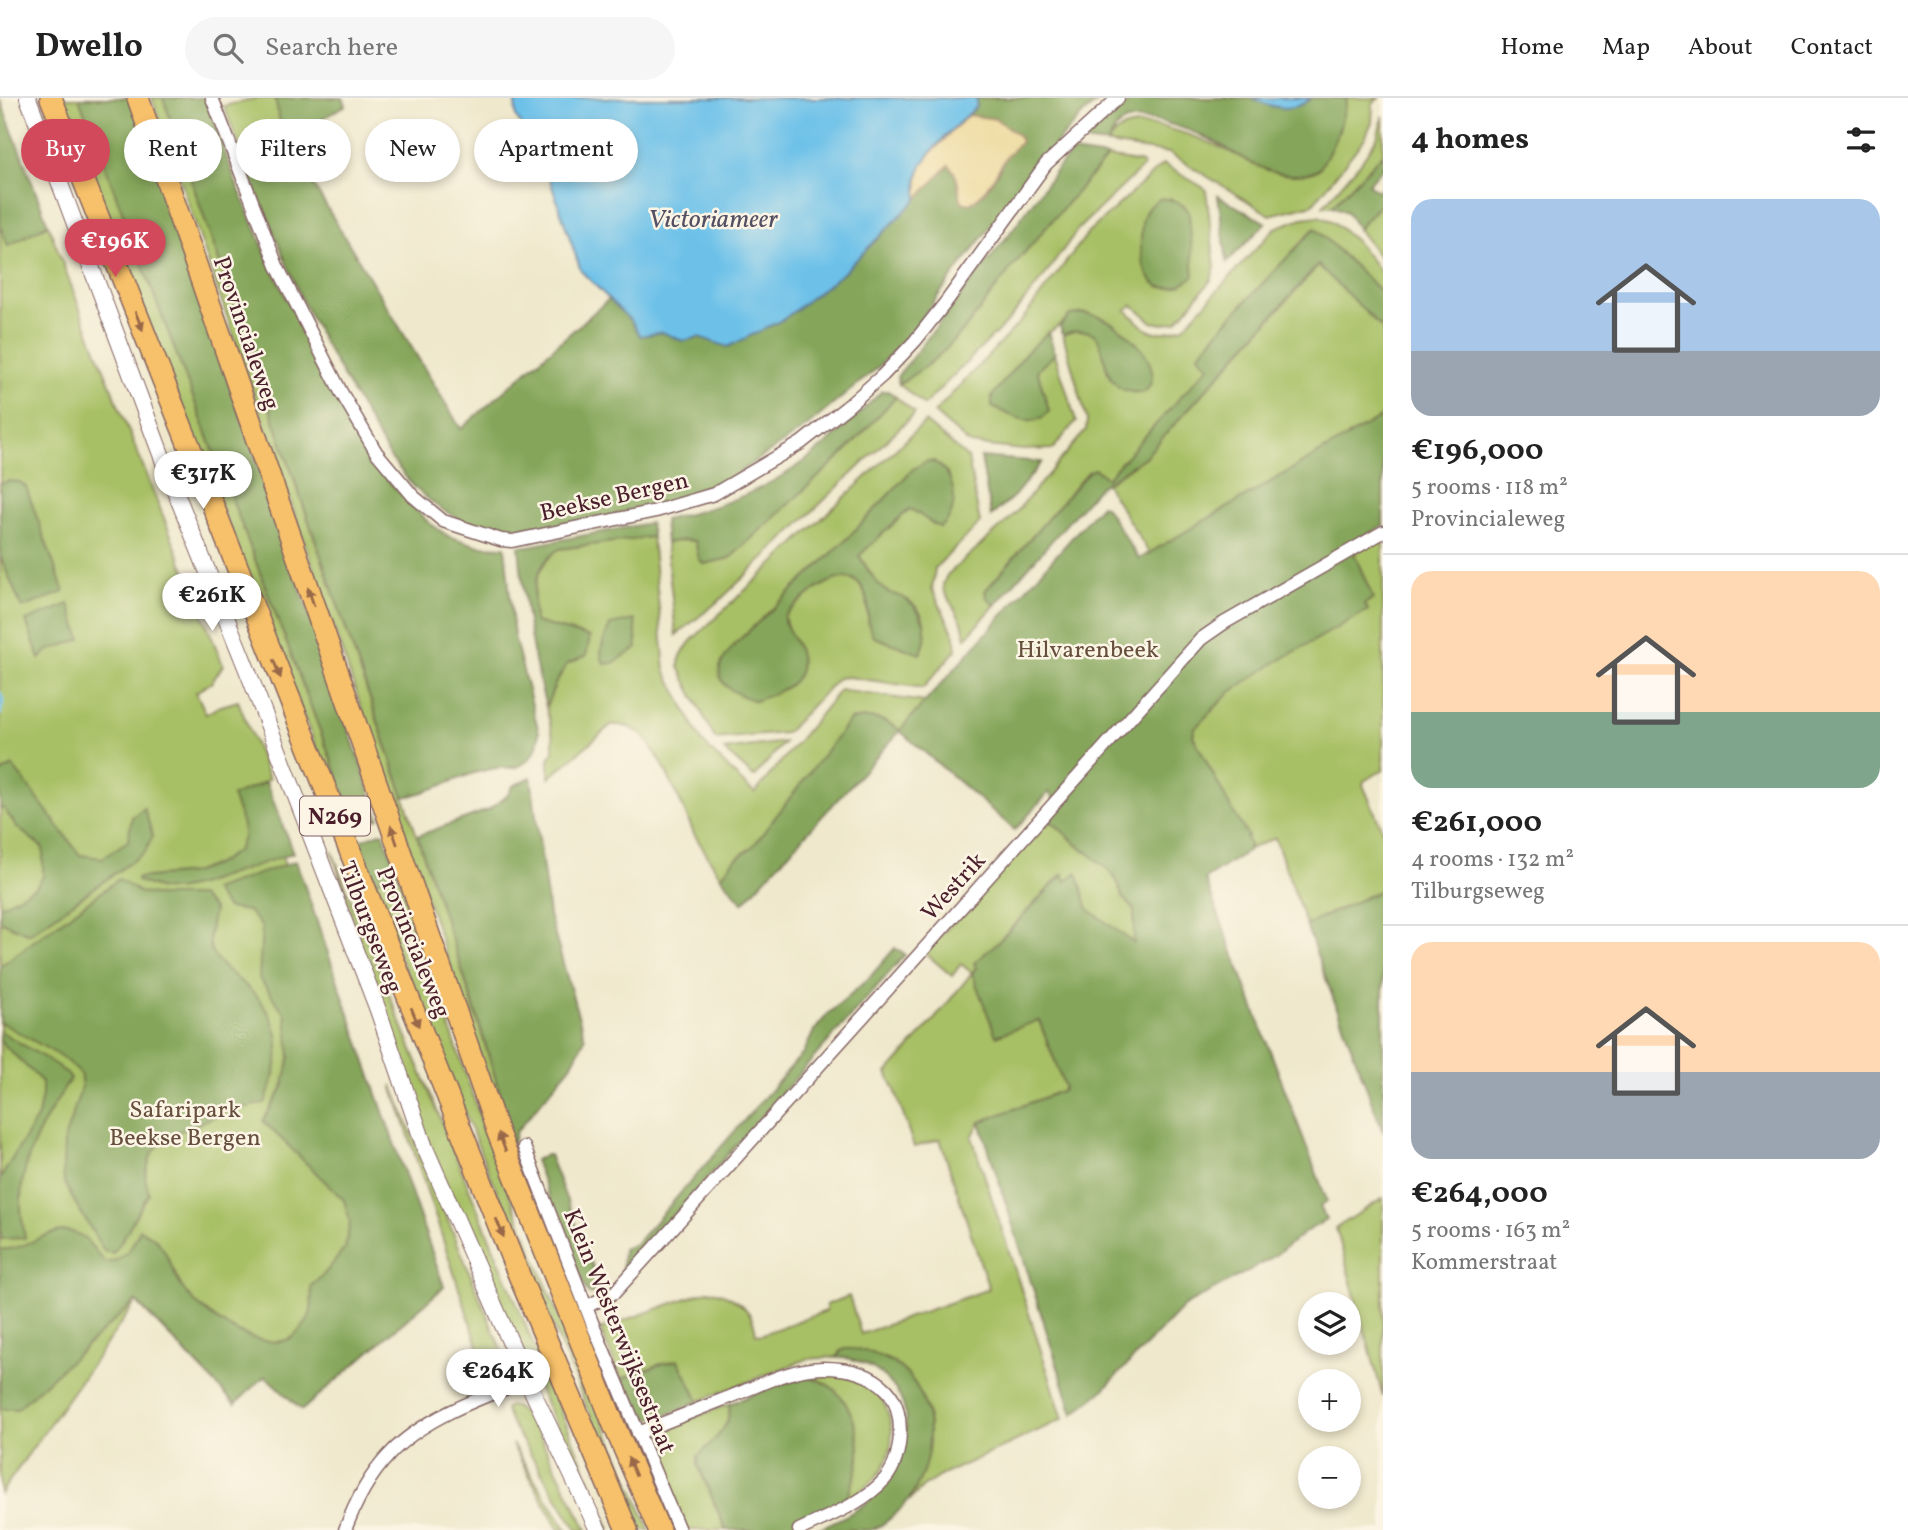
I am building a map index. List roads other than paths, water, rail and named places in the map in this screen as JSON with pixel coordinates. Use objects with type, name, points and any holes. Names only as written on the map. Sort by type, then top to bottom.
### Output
[{"type":"highway","name":"Provincialeweg","points":[[51,98],[508,1248],[627,1530]]},
{"type":"highway","name":"Provincialeweg","points":[[138,98],[498,1133],[614,1425],[659,1530]]},
{"type":"street","name":"Tilburgseweg","points":[[28,98],[168,473],[378,1010],[425,1148],[527,1380],[598,1530]]},
{"type":"street","name":"Beekse Bergen","points":[[212,98],[277,266],[341,392],[376,452],[413,496],[443,522],[512,541],[656,512],[715,494],[801,443],[848,407],[915,341],[1046,164],[1118,98]]},
{"type":"street","name":"Westrik","points":[[586,1307],[615,1292],[1201,639],[1224,623],[1383,532]]},
{"type":"street","name":"Klein Westerwijksestraat","points":[[524,1147],[586,1307],[679,1530]]},
{"type":"street","points":[[638,1433],[786,1374],[821,1368],[849,1370],[869,1377],[888,1391],[898,1413],[898,1453],[888,1476],[869,1495],[799,1530]]},
{"type":"street","points":[[345,1530],[353,1508],[380,1466],[403,1442],[424,1426],[492,1393],[527,1380]]},
{"type":"water","name":"Victoriameer","points":[[515,98],[977,98],[976,107],[943,139],[921,167],[917,179],[917,199],[844,272],[784,319],[728,347],[699,337],[683,341],[662,332],[640,336],[632,322],[581,271],[551,182],[638,182],[638,119],[516,117]]},
{"type":"water","points":[[1252,98],[1311,98],[1297,106],[1282,108]]},
{"type":"waterway","points":[[0,693],[3,700],[0,714]]},
{"type":"park label","name":"Hilvarenbeek","points":[[1088,649]]},
{"type":"park label","name":"Safaripark Beekse Bergen","points":[[185,1123]]}]
